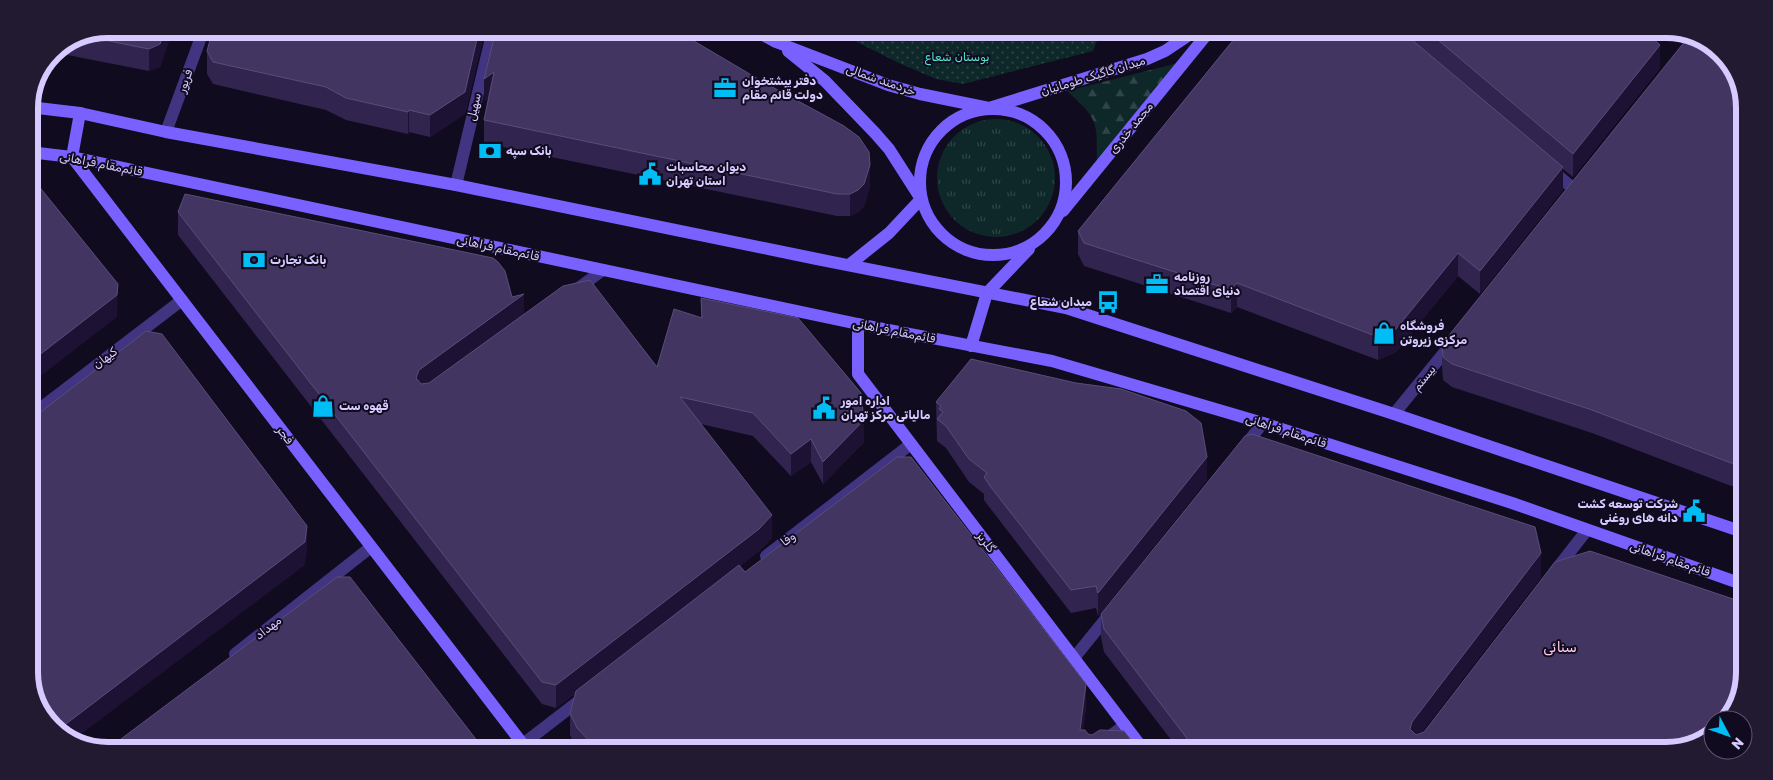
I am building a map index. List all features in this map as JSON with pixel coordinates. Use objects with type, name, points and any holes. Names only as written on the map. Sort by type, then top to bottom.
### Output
[{"type":"main road","name":"خردمند شمالی","points":[[769,38],[888,84],[920,94],[989,108]]},
{"type":"main road","name":"میدان گاگیک طومانیان","points":[[989,108],[1012,110],[1033,120],[1050,135],[1062,156],[1067,179],[1064,202],[1054,223],[1036,242],[1018,252],[997,256],[977,255],[957,247],[941,235],[928,219],[921,199],[919,178],[923,157],[934,138],[949,123],[968,112],[989,108],[1146,59],[1165,51],[1184,38]]},
{"type":"main road","name":"محمد خدری","points":[[1054,223],[1204,38]]},
{"type":"main road","name":"خردمند شمالی","points":[[776,42],[814,71],[865,122],[889,149],[921,199]]},
{"type":"main road","points":[[38,108],[80,114],[166,132],[456,185],[987,294],[1066,308],[1394,414],[1736,529]]},
{"type":"main road","points":[[72,157],[80,114]]},
{"type":"main road","name":"قائم‌مقام فراهانی","points":[[38,153],[72,157],[858,324],[1052,361],[1263,423],[1512,503],[1736,582]]},
{"type":"main road","name":"فجر","points":[[72,157],[521,742]]},
{"type":"main road","points":[[849,266],[888,232],[921,199]]},
{"type":"main road","points":[[970,346],[987,294],[1036,242]]},
{"type":"main road","name":"گلریز","points":[[858,324],[858,374],[1138,742]]},
{"type":"street","name":"فریور","points":[[166,132],[201,38]]},
{"type":"street","name":"سهیل","points":[[456,185],[491,38]]},
{"type":"street","points":[[776,42],[779,38]]},
{"type":"street","points":[[1543,163],[1574,189]]},
{"type":"street","points":[[564,298],[603,270]]},
{"type":"street","name":"کیهان","points":[[38,410],[182,300]]},
{"type":"street","name":"بیستم","points":[[1394,414],[1462,329]]},
{"type":"street","points":[[1232,461],[1263,423]]},
{"type":"street","name":"وفا","points":[[756,564],[911,444]]},
{"type":"street","points":[[1545,585],[1587,530]]},
{"type":"street","name":"مهداد","points":[[225,661],[371,547]]},
{"type":"street","points":[[1074,658],[1123,598]]},
{"type":"street","points":[[529,742],[592,690]]},
{"type":"street","points":[[1102,742],[1125,725]]},
{"type":"green space","name":"بوستان شعاع","points":[[849,38],[1098,38],[1093,51],[963,84],[936,79]]},
{"type":"green space","points":[[1178,63],[1097,164],[1097,139],[1094,122],[1085,109],[1067,91]]},
{"type":"green space","points":[[996,119],[1019,124],[1038,136],[1050,155],[1055,178],[1050,201],[1038,220],[1019,232],[996,237],[973,232],[954,220],[942,201],[937,178],[942,155],[954,136],[973,124]]},
{"type":"building","points":[[162,38],[160,44],[149,49],[97,39]]},
{"type":"building","points":[[211,38],[477,38],[465,92],[430,115],[346,98],[326,87],[213,62],[207,51]]},
{"type":"building","points":[[494,38],[689,38],[765,83],[844,126],[859,137],[869,152],[870,165],[864,184],[858,190],[850,194],[837,194],[484,120],[494,72],[484,79]]},
{"type":"building","points":[[1235,38],[1410,38],[1563,167],[1480,271],[1458,253],[1396,329],[1378,337],[1237,283],[1231,290],[1084,243],[1078,231]]},
{"type":"building","points":[[1436,38],[1652,38],[1660,45],[1573,154]]},
{"type":"building","points":[[1685,41],[1700,47],[1715,58],[1724,69],[1732,85],[1735,103],[1736,463],[1592,410],[1452,364],[1443,357],[1442,344]]},
{"type":"building","points":[[38,185],[118,284],[117,295],[38,356]]},
{"type":"building","points":[[185,194],[493,258],[498,262],[505,271],[512,297],[524,294],[419,370],[416,378],[421,384],[429,383],[563,286],[590,280],[657,367],[674,309],[702,318],[701,298],[798,318],[861,393],[864,420],[823,462],[811,439],[791,454],[753,413],[680,397],[772,515],[759,529],[556,685],[542,682],[178,212]]},
{"type":"building","points":[[146,331],[162,334],[307,526],[305,542],[63,726],[49,711],[41,695],[38,677],[38,414]]},
{"type":"building","points":[[971,359],[1076,383],[1121,389],[1186,411],[1201,423],[1207,457],[1098,593],[1096,586],[1071,590],[990,486],[984,477],[987,473],[969,459],[946,426],[937,419],[943,412],[939,409],[941,406],[936,402]]},
{"type":"building","points":[[1252,434],[1535,527],[1541,553],[1412,722],[1410,729],[1416,735],[1424,732],[1555,562],[1590,551],[1736,600],[1736,672],[1734,686],[1724,710],[1703,710],[1703,732],[1674,742],[1190,742],[1104,629],[1101,614],[1245,436]]},
{"type":"building","points":[[897,457],[911,457],[1086,684],[1080,730],[1085,730],[1088,734],[1092,735],[1100,730],[1124,731],[1133,742],[590,742],[577,728],[570,713],[576,691],[739,565],[745,572]]},
{"type":"building","points":[[337,577],[350,577],[478,742],[117,742]]},
{"type":"place","name":"دفتر پیشتخوان دولت قائم مقام","points":[[725,88]]},
{"type":"place","name":"بانک سپه","points":[[490,151]]},
{"type":"place","name":"دیوان محاسبات استان تهران","points":[[650,174]]},
{"type":"place","name":"بانک تجارت","points":[[254,260]]},
{"type":"place","name":"روزنامه دنیای اقتصاد","points":[[1157,284]]},
{"type":"place","name":"میدان شعاع","points":[[1108,302]]},
{"type":"place","name":"فروشگاه مرکزى زیروتن","points":[[1384,333]]},
{"type":"place","name":"قهوه ست","points":[[323,406]]},
{"type":"place","name":"اداره امور مالیاتی مرکز تهران","points":[[824,408]]},
{"type":"place","name":"شرکت توسعه کشت دانه های روغنی","points":[[1694,511]]},
{"type":"district","name":"سنائی","points":[[1560,647]]}]
